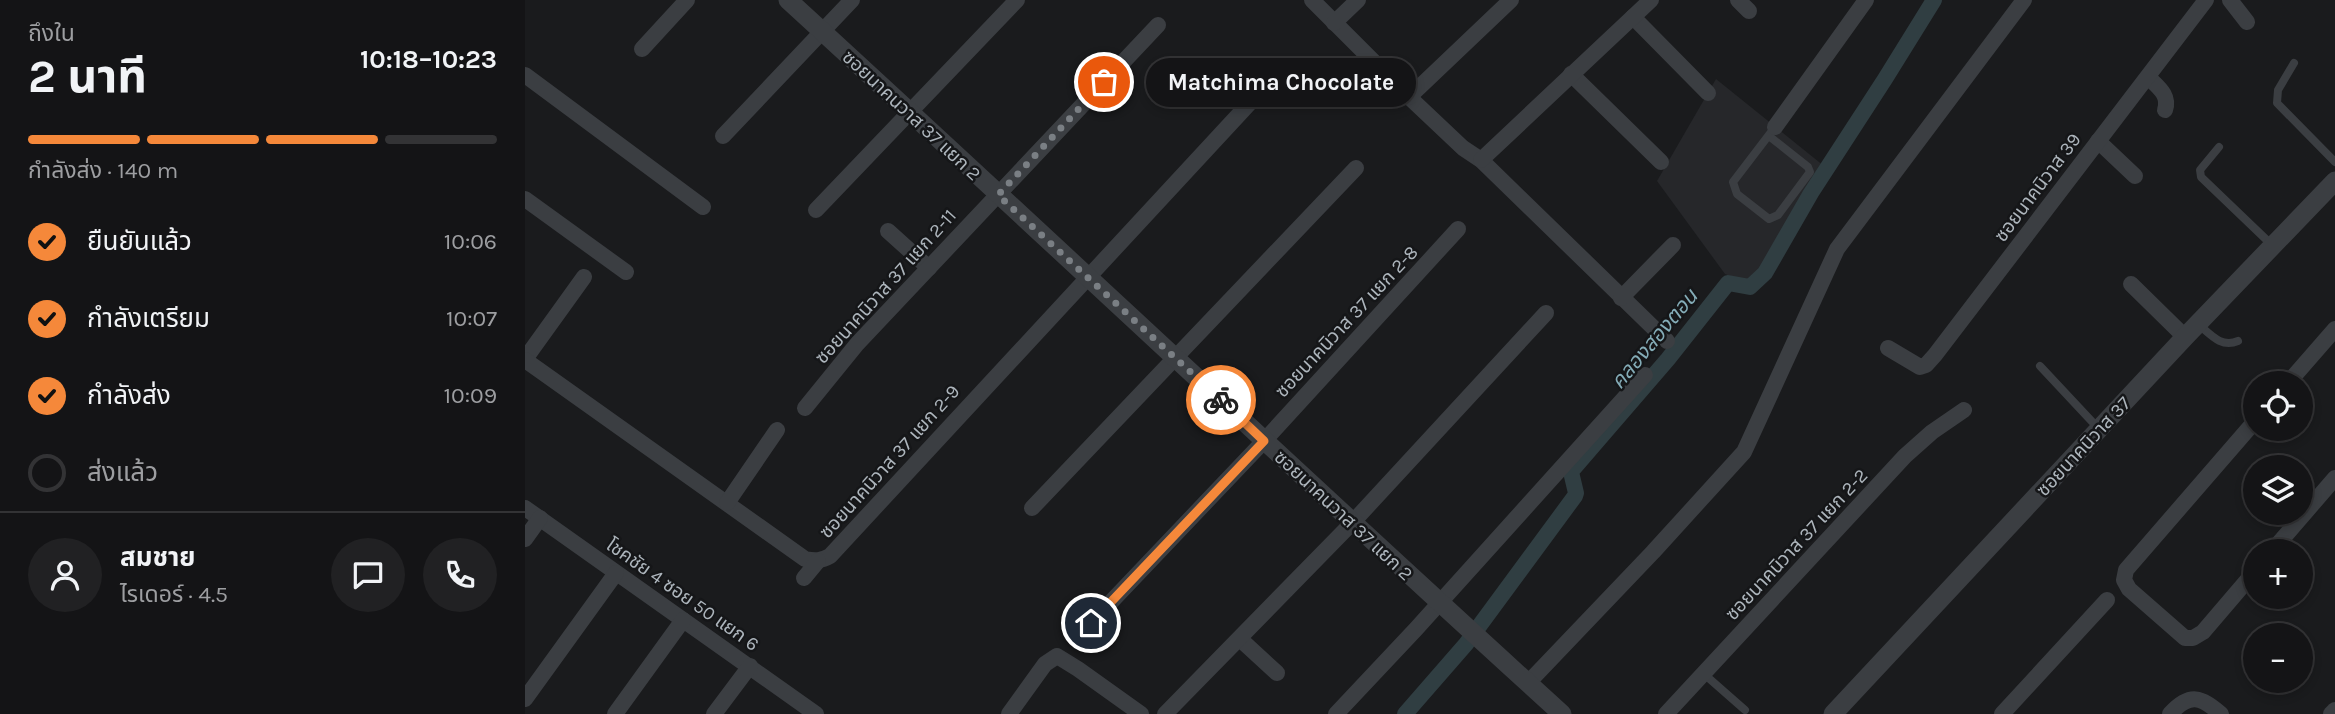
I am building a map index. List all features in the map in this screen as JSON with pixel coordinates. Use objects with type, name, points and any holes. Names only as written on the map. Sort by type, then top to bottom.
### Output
[{"type":"street","points":[[642,49],[688,0]]},
{"type":"street","name":"ซอยนาคนวาส 37 แยก 2","points":[[788,0],[1562,714]]},
{"type":"street","points":[[723,136],[852,0]]},
{"type":"street","points":[[816,210],[1017,0]]},
{"type":"street","points":[[1312,0],[1409,97],[1463,148],[1481,160],[1667,341]]},
{"type":"street","points":[[1334,23],[1358,0]]},
{"type":"street","points":[[1409,97],[1511,0]]},
{"type":"street","points":[[1481,160],[1651,0]]},
{"type":"street","points":[[1772,132],[1866,0]]},
{"type":"street","points":[[1528,683],[1744,452],[1837,249],[2024,0]]},
{"type":"street","name":"ซอยนาคนิวาส 39","points":[[1888,348],[1915,365],[1926,365],[2206,0]]},
{"type":"street","points":[[2230,0],[2247,22]]},
{"type":"street","points":[[1633,17],[1708,93]]},
{"type":"street","name":"ซอยนาคนิวาส 37 แยก 2-11","points":[[805,408],[857,344],[1158,25]]},
{"type":"street","points":[[1571,74],[1661,162]]},
{"type":"street","points":[[525,75],[703,207]]},
{"type":"street","points":[[2148,77],[2166,96],[2168,102],[2165,110]]},
{"type":"street","name":"ซอยนาคนิวาส 37 แยก 2-9","points":[[525,360],[805,559],[818,561],[830,556],[1257,95],[1265,88],[1282,87]]},
{"type":"street","points":[[2098,141],[2135,176]]},
{"type":"street","points":[[1032,508],[1356,168]]},
{"type":"street","name":"ซอยนาคนิวาส 37","points":[[1833,714],[2335,181]]},
{"type":"street","points":[[525,199],[625,272]]},
{"type":"street","name":"ซอยนาคนิวาส 37 แยก 2-8","points":[[1091,623],[1264,441],[1458,229]]},
{"type":"street","points":[[888,232],[929,268]]},
{"type":"street","points":[[1621,298],[1673,245]]},
{"type":"street","points":[[525,360],[584,277]]},
{"type":"street","points":[[2131,284],[2191,331]]},
{"type":"street","points":[[1165,714],[1352,523],[1546,313]]},
{"type":"street","points":[[2298,371],[2335,328]]},
{"type":"street","points":[[1336,714],[1645,375]]},
{"type":"street","name":"ซอยนาคนิวาส 37 แยก 2-2","points":[[1666,714],[1905,456],[1932,432],[1964,410]]},
{"type":"street","points":[[727,503],[777,430]]},
{"type":"street","points":[[2243,435],[2126,570],[2125,580],[2129,589],[2185,638],[2193,638],[2203,632],[2243,585]]},
{"type":"street","points":[[2282,539],[2335,478]]},
{"type":"street","name":"โชคชัย 4 ซอย 50 แยก 6","points":[[525,508],[817,714]]},
{"type":"street","points":[[525,539],[540,519]]},
{"type":"street","points":[[804,578],[818,561]]},
{"type":"street","points":[[525,699],[616,573]]},
{"type":"street","points":[[2002,714],[2107,600]]},
{"type":"street","points":[[615,714],[683,620]]},
{"type":"street","points":[[1240,639],[1277,673]]},
{"type":"street","points":[[1009,714],[1045,664],[1057,656],[1141,714]]},
{"type":"street","points":[[714,714],[750,666]]},
{"type":"street","points":[[2170,714],[2183,702],[2198,698],[2221,714]]},
{"type":"street","points":[[2331,714],[2335,710]]},
{"type":"lane","points":[[2294,63],[2279,90],[2277,103],[2335,162]]},
{"type":"lane","points":[[1772,132],[1810,172],[1778,215],[1769,219],[1737,194],[1733,182],[1772,132]]},
{"type":"lane","points":[[2220,147],[2200,170],[2201,177],[2273,246]]},
{"type":"lane","points":[[2191,331],[2223,343],[2238,341]]},
{"type":"lane","points":[[2040,366],[2099,429]]},
{"type":"lane","points":[[1704,674],[1745,710]]},
{"type":"shaded area","points":[[1716,79],[1824,166],[1769,260],[1754,279],[1744,281],[1725,274],[1657,181]]},
{"type":"waterway","name":"คลองสองตอน","points":[[1405,714],[1466,644],[1575,496],[1571,472],[1574,468],[1668,359],[1728,283],[1750,287],[1765,273],[1811,193],[1934,0]]},
{"type":"way so far","points":[[1104,82],[998,195],[1221,400]]},
{"type":"place","name":"Matchima Chocolate","points":[[1104,82]]},
{"type":"route","points":[[1091,623],[1264,441],[1221,400]]}]
